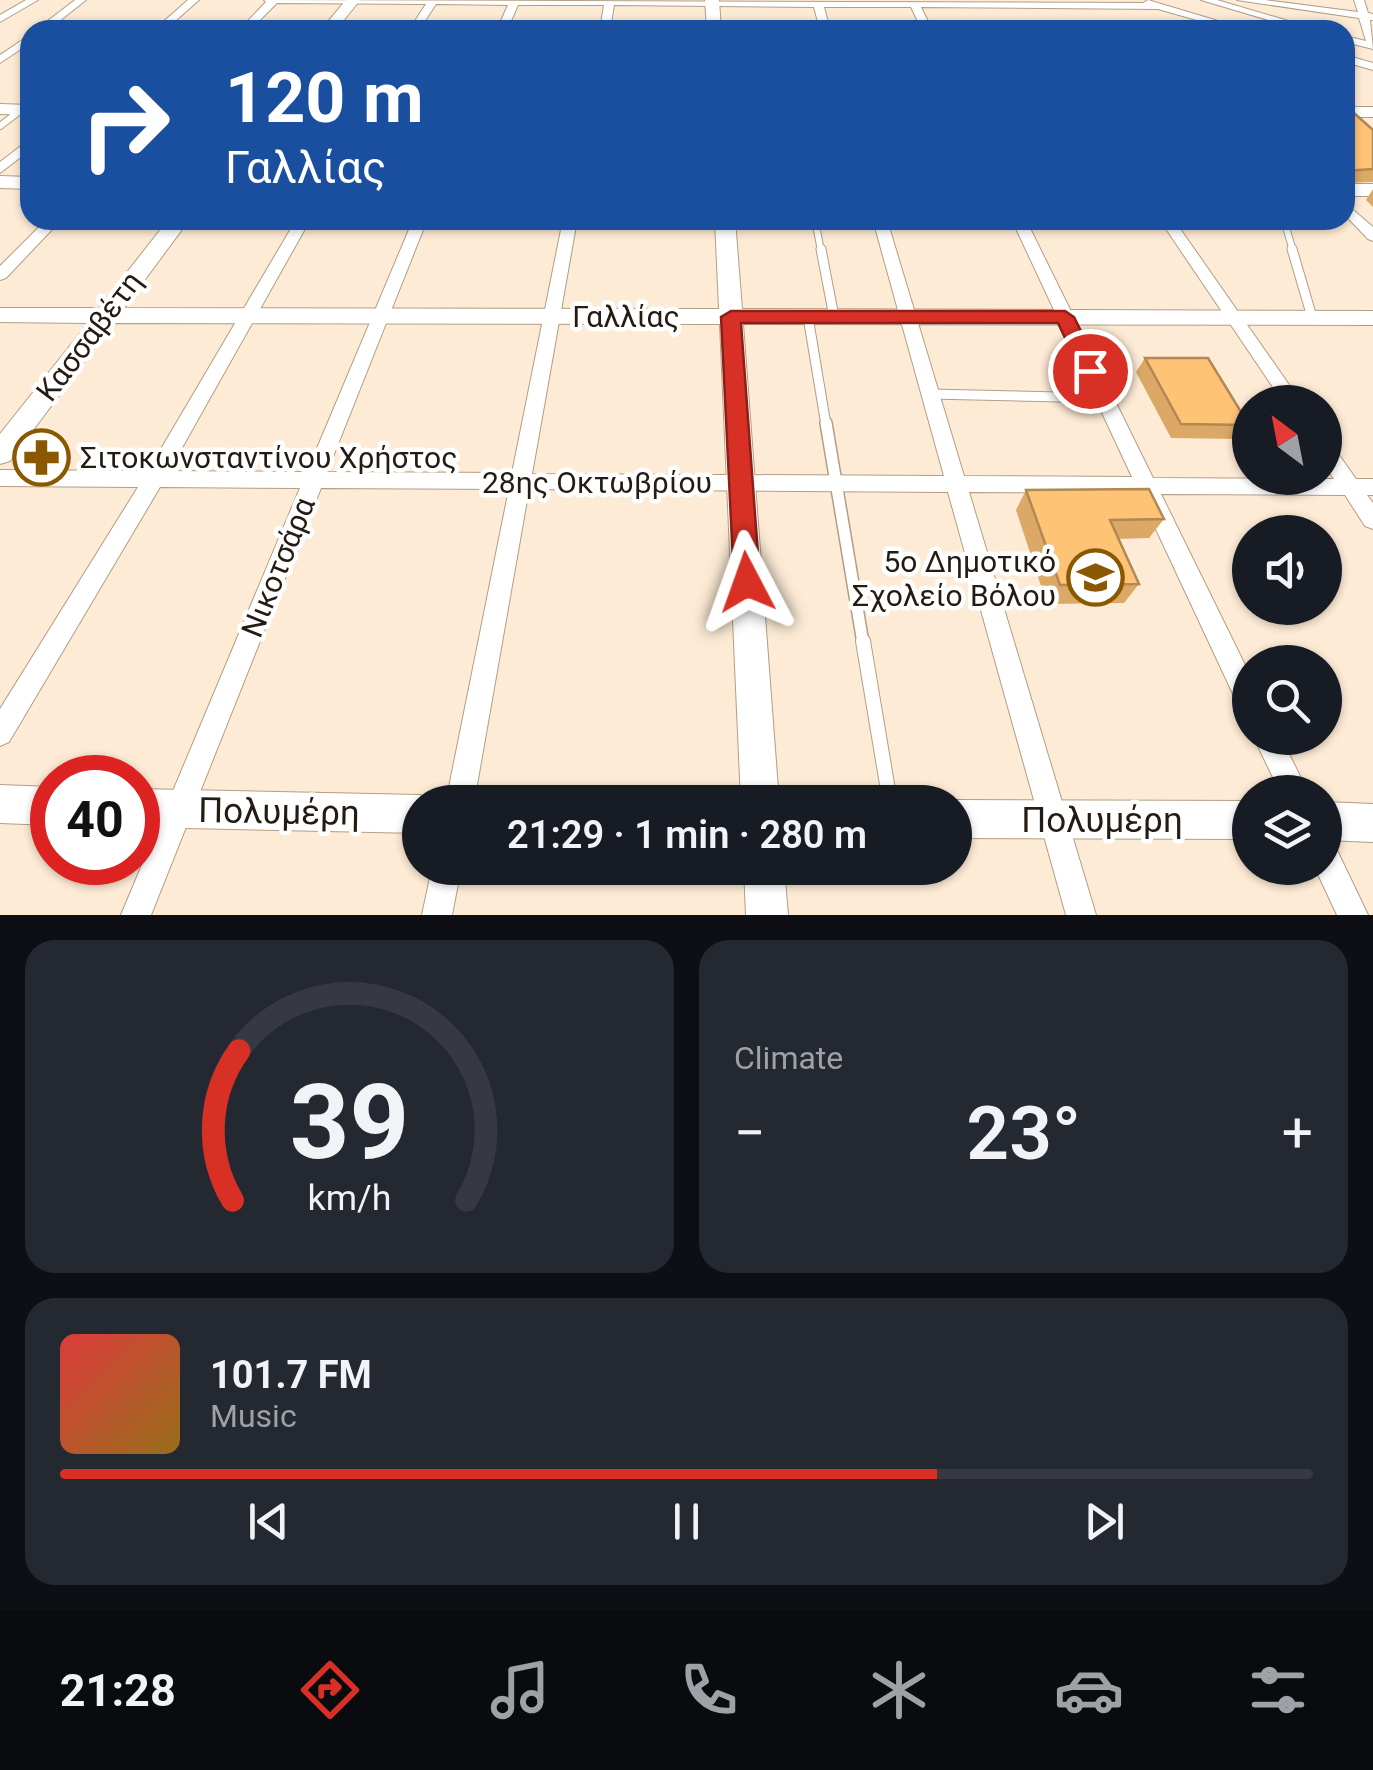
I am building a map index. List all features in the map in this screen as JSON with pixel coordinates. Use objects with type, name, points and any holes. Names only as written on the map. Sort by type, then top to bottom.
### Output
[{"type":"street","points":[[0,19],[33,0]]},
{"type":"street","points":[[54,20],[81,0]]},
{"type":"street","points":[[171,20],[194,0]]},
{"type":"street","points":[[254,20],[273,0],[1142,4],[1208,20]]},
{"type":"street","points":[[336,20],[352,0]]},
{"type":"street","points":[[1206,0],[1278,20]]},
{"type":"street","points":[[1242,0],[1369,17]]},
{"type":"street","points":[[1359,0],[1369,17],[1373,46]]},
{"type":"street","points":[[1355,123],[1359,127]]},
{"type":"street","points":[[0,169],[20,151]]},
{"type":"street","points":[[1355,217],[1373,236]]},
{"type":"street","points":[[0,275],[44,230]]},
{"type":"street","name":"Κασσαβέτη","points":[[0,454],[171,230]]},
{"type":"street","points":[[0,733],[154,479],[297,230]]},
{"type":"street","name":"Νικοτσάρα","points":[[136,915],[416,230]]},
{"type":"street","points":[[463,785],[568,230]]},
{"type":"street","points":[[726,230],[759,785]]},
{"type":"street","points":[[883,230],[1080,915]]},
{"type":"street","points":[[1024,230],[1232,665]]},
{"type":"street","points":[[1174,230],[1280,385]]},
{"type":"street","name":"Γαλλίας","points":[[0,315],[1373,318]]},
{"type":"street","points":[[1342,474],[1373,520]]},
{"type":"street","name":"28ης Οκτωβρίου","points":[[0,478],[1373,486]]},
{"type":"street","points":[[0,804],[30,805]]},
{"type":"street","name":"Πολυμέρη","points":[[160,809],[402,814]]},
{"type":"street","name":"Πολυμέρη","points":[[972,819],[1232,820]]},
{"type":"street","points":[[1342,822],[1373,823]]},
{"type":"street","points":[[437,915],[443,885]]},
{"type":"street","points":[[765,885],[767,915]]},
{"type":"street","points":[[1339,885],[1353,915]]},
{"type":"lane","points":[[816,230],[834,317]]},
{"type":"lane","points":[[1287,230],[1312,318]]},
{"type":"lane","points":[[808,317],[887,785]]},
{"type":"lane","points":[[930,394],[1103,398]]},
{"type":"building","points":[[1355,114],[1373,130],[1373,169],[1355,170]]},
{"type":"building","points":[[1145,358],[1208,358],[1232,397],[1232,425],[1181,424]]},
{"type":"building","points":[[1149,489],[1164,519],[1110,520],[1139,584],[1060,585],[1026,490]]},
{"type":"place","name":"Σιτοκωνσταντίνου Χρήστος","points":[[41,457]]},
{"type":"place","name":"5ο Δημοτικό Σχολείο Βόλου","points":[[1095,578]]},
{"type":"route","points":[[747,582],[731,317],[1065,317],[1090,371]]}]
